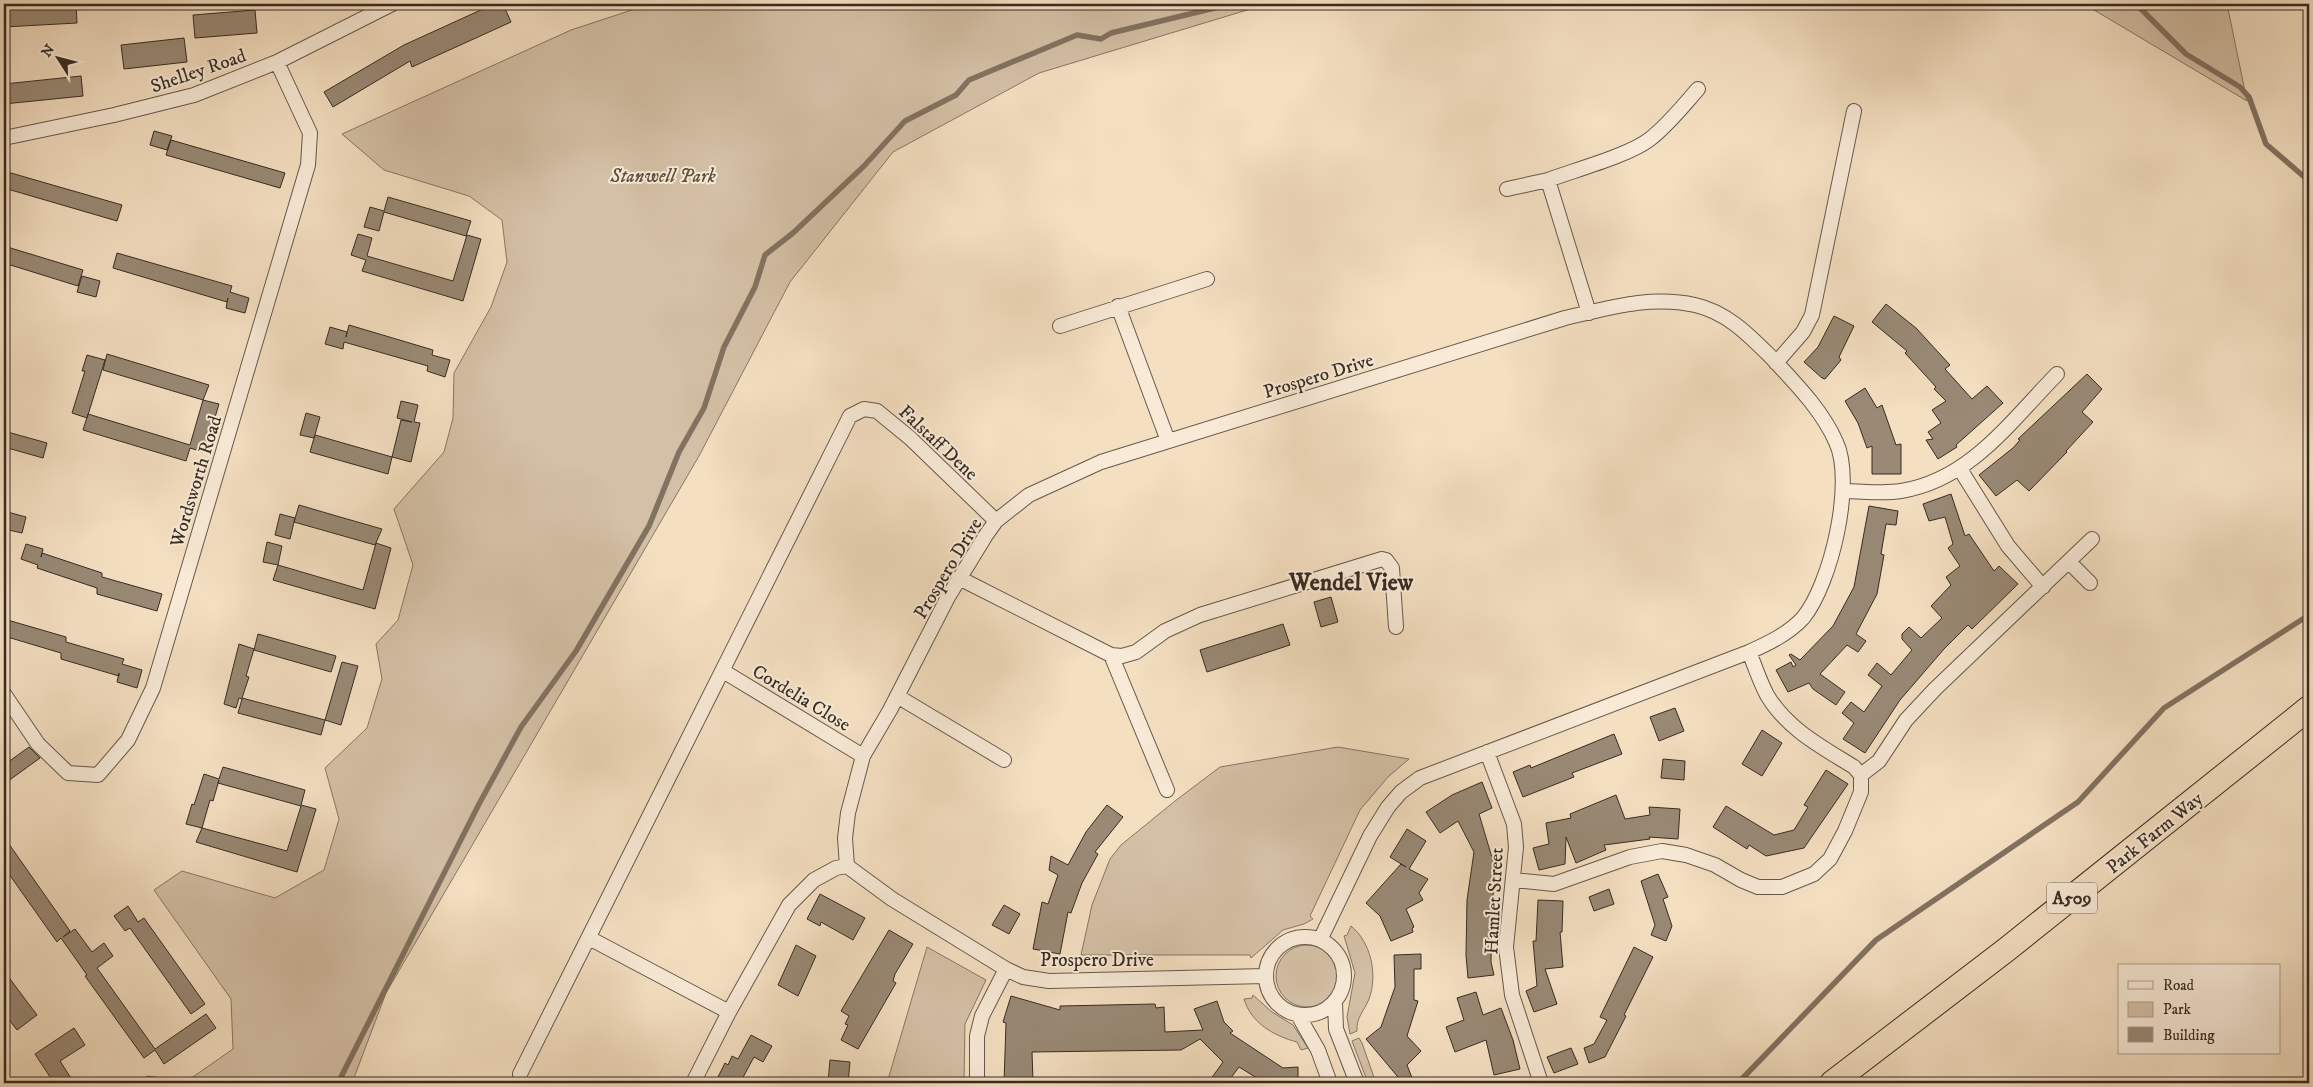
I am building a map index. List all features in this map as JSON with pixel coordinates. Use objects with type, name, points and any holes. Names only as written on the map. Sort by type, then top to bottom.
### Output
[{"type":"highway","name":"Park Farm Way","points":[[1832,1083],[2006,950],[2309,708]]},
{"type":"street","name":"Shelley Road","points":[[4,138],[114,115],[194,95],[277,62],[392,4]]},
{"type":"street","name":"Wordsworth Road","points":[[4,694],[38,744],[68,773],[98,774],[128,740],[153,688],[308,165],[310,133],[277,62]]},
{"type":"street","points":[[1507,189],[1548,180],[1623,153],[1649,141],[1675,116],[1698,89]]},
{"type":"street","points":[[1776,363],[1803,332],[1812,314],[1854,111]]},
{"type":"street","points":[[1548,180],[1589,312]]},
{"type":"street","points":[[1060,326],[1118,306],[1208,279]]},
{"type":"street","name":"Prospero Drive","points":[[1266,976],[1049,981],[1023,977],[1006,969],[892,899],[847,866],[845,838],[848,813],[863,756],[959,578],[996,521],[1028,495],[1101,462],[1589,312],[1638,301],[1661,301],[1696,305],[1718,313],[1739,327],[1776,363],[1817,409],[1837,442],[1844,464],[1844,491],[1824,579],[1815,600],[1802,618],[1784,634],[1749,652],[1519,738],[1487,752]]},
{"type":"street","points":[[1118,306],[1168,442]]},
{"type":"street","points":[[1844,491],[1900,491],[1932,483],[1960,469],[1986,448],[2057,374]]},
{"type":"street","name":"Falstaff Dene","points":[[722,670],[850,416],[864,409],[878,411],[910,438],[996,521]]},
{"type":"street","points":[[1960,469],[2008,546],[2043,587]]},
{"type":"street","points":[[1861,775],[1879,761],[1906,720],[1935,689],[2092,539]]},
{"type":"street","points":[[959,578],[1111,655],[1122,656],[1136,652],[1165,631],[1200,615],[1382,559],[1386,560],[1392,568],[1396,627]]},
{"type":"street","points":[[2069,562],[2090,583]]},
{"type":"street","points":[[1514,880],[1554,884],[1630,857],[1662,851],[1686,855],[1716,865],[1741,880],[1758,887],[1782,887],[1814,874],[1830,859],[1845,831],[1861,792],[1861,775],[1854,767],[1811,740],[1792,725],[1776,708],[1766,694],[1749,652]]},
{"type":"street","points":[[1111,655],[1167,790]]},
{"type":"street","points":[[520,1074],[590,938],[722,670]]},
{"type":"street","name":"Cordelia Close","points":[[722,670],[863,756]]},
{"type":"street","points":[[897,696],[1004,760]]},
{"type":"street","points":[[1320,940],[1370,836],[1388,807],[1420,778],[1487,752]]},
{"type":"street","name":"Hamlet Street","points":[[1487,752],[1514,824],[1516,848],[1514,880],[1506,947],[1512,995],[1541,1083]]},
{"type":"street","points":[[693,1083],[789,905],[814,880],[836,868],[847,866]]},
{"type":"street","points":[[590,938],[730,1012]]},
{"type":"street","points":[[1335,1002],[1318,1012],[1298,1015],[1289,1012],[1275,1001],[1267,985],[1266,976],[1271,958],[1284,944],[1302,938],[1320,940],[1336,953],[1344,972],[1344,983],[1335,1002],[1336,1029],[1357,1083]]},
{"type":"street","points":[[977,1083],[977,1036],[982,1016],[1006,969]]},
{"type":"street","points":[[1298,1015],[1318,1050],[1330,1083]]},
{"type":"green space","name":"Stanwell Park","points":[[650,4],[1267,4],[1039,73],[893,152],[790,282],[699,456],[386,993],[352,1083],[138,1083],[147,1076],[187,1081],[233,1049],[231,999],[154,890],[182,871],[275,898],[324,870],[339,819],[325,768],[367,728],[382,679],[376,644],[398,620],[413,565],[394,509],[444,452],[453,418],[454,373],[491,307],[507,262],[502,220],[469,196],[384,170],[342,134],[571,30]]},
{"type":"green space","points":[[2084,4],[2227,4],[2247,101]]},
{"type":"green space","points":[[1338,747],[1409,759],[1388,777],[1360,810],[1310,916],[1313,919],[1304,924],[1283,930],[1251,958],[1250,955],[1081,955],[1092,905],[1110,859],[1121,845],[1175,801],[1220,767]]},
{"type":"green space","points":[[1351,926],[1364,941],[1368,950],[1373,970],[1373,980],[1372,990],[1359,1018],[1357,1031],[1350,1034],[1347,1017],[1355,973],[1344,936],[1347,935]]},
{"type":"green space","points":[[1301,945],[1313,945],[1329,954],[1336,964],[1338,976],[1336,988],[1329,998],[1313,1007],[1301,1007],[1290,1002],[1281,993],[1276,982],[1276,970],[1281,959],[1290,950]]},
{"type":"green space","points":[[927,947],[986,980],[965,1024],[964,1083],[887,1083]]},
{"type":"green space","points":[[1253,995],[1272,1012],[1293,1025],[1308,1048],[1301,1050],[1297,1042],[1272,1032],[1258,1022],[1247,1007],[1244,999],[1252,998]]},
{"type":"green space","points":[[1359,1038],[1376,1083],[1368,1083],[1352,1041]]},
{"type":"building","points":[[76,4],[77,23],[4,27],[4,7]]},
{"type":"building","points":[[494,4],[503,4],[511,22],[412,67],[410,61],[333,107],[324,92],[404,45]]},
{"type":"building","points":[[255,10],[257,33],[195,38],[193,15]]},
{"type":"building","points":[[184,38],[187,62],[124,69],[121,45]]},
{"type":"building","points":[[81,76],[83,96],[4,104],[4,84]]},
{"type":"building","points":[[154,131],[172,136],[167,150],[150,145]]},
{"type":"building","points":[[171,140],[285,173],[280,188],[166,155]]},
{"type":"building","points":[[4,171],[122,205],[117,221],[4,188]]},
{"type":"building","points":[[388,197],[471,221],[466,236],[384,212],[379,231],[364,227],[370,207],[384,211]]},
{"type":"building","points":[[358,234],[372,238],[367,256],[453,281],[467,235],[481,239],[463,301],[362,271],[366,260],[351,255]]},
{"type":"building","points":[[4,246],[83,270],[78,286],[4,263]]},
{"type":"building","points":[[117,253],[232,286],[230,292],[249,298],[245,313],[226,308],[228,298],[227,302],[113,268]]},
{"type":"building","points":[[82,276],[100,281],[96,297],[77,292]]},
{"type":"building","points":[[1886,304],[1916,328],[1950,365],[1945,369],[1972,399],[1987,386],[2003,403],[1956,445],[1957,447],[1938,459],[1926,440],[1933,439],[1928,432],[1941,423],[1932,410],[1946,401],[1905,353],[1907,351],[1872,322]]},
{"type":"building","points":[[1834,316],[1854,326],[1839,357],[1841,360],[1825,379],[1804,362],[1818,347]]},
{"type":"building","points":[[349,325],[433,350],[432,355],[450,360],[445,377],[427,371],[428,366],[344,342],[343,349],[325,344],[330,327],[347,332],[346,337]]},
{"type":"building","points":[[107,354],[209,385],[203,400],[103,370]]},
{"type":"building","points":[[87,355],[105,360],[87,418],[72,413],[85,371],[82,371]]},
{"type":"building","points":[[2087,374],[2102,389],[2082,412],[2093,422],[2029,491],[2017,480],[1996,496],[1979,475],[2013,448],[2020,440],[2018,439]]},
{"type":"building","points":[[1865,388],[1877,408],[1882,405],[1896,445],[1901,444],[1901,474],[1872,474],[1872,446],[1867,448],[1858,423],[1845,401]]},
{"type":"building","points":[[203,400],[219,404],[203,452],[190,448],[186,461],[83,430],[88,414],[190,445]]},
{"type":"building","points":[[401,401],[418,405],[414,422],[420,423],[411,462],[392,457],[401,420],[412,422],[397,418]]},
{"type":"building","points":[[306,413],[320,417],[314,438],[300,435]]},
{"type":"building","points":[[4,431],[47,443],[43,458],[4,447]]},
{"type":"building","points":[[315,435],[392,457],[388,474],[310,452]]},
{"type":"building","points":[[1951,494],[1965,536],[1969,534],[1994,571],[1999,566],[2018,584],[1972,629],[1968,625],[1944,649],[1900,700],[1865,753],[1843,739],[1854,723],[1842,713],[1851,702],[1864,712],[1882,686],[1868,675],[1877,663],[1891,675],[1912,650],[1902,639],[1902,634],[1909,627],[1921,638],[1942,618],[1931,606],[1951,585],[1946,577],[1960,566],[1948,548],[1953,544],[1945,517],[1929,521],[1923,504]]},
{"type":"building","points":[[299,505],[382,529],[375,545],[294,522]]},
{"type":"building","points":[[1869,506],[1898,511],[1896,525],[1886,524],[1881,554],[1884,555],[1877,594],[1856,634],[1866,641],[1858,652],[1847,645],[1820,674],[1845,692],[1836,705],[1813,689],[1809,683],[1788,692],[1776,670],[1791,662],[1793,667],[1796,665],[1789,655],[1791,654],[1800,660],[1833,626],[1854,587]]},
{"type":"building","points":[[4,511],[26,517],[22,533],[4,529]]},
{"type":"building","points":[[280,514],[295,518],[290,539],[275,535]]},
{"type":"building","points":[[267,542],[282,546],[278,565],[263,562]]},
{"type":"building","points":[[376,543],[391,548],[375,609],[273,580],[278,565],[363,590]]},
{"type":"building","points":[[26,544],[43,549],[42,553],[102,573],[102,577],[162,594],[157,611],[97,594],[97,588],[37,568],[38,565],[21,559]]},
{"type":"building","points":[[1331,597],[1338,622],[1321,627],[1314,602]]},
{"type":"building","points":[[4,619],[66,637],[66,642],[124,659],[122,664],[142,670],[137,688],[117,682],[118,676],[61,659],[61,653],[4,636]]},
{"type":"building","points":[[1283,624],[1290,645],[1207,672],[1200,650]]},
{"type":"building","points":[[258,634],[336,656],[331,672],[254,650]]},
{"type":"building","points":[[239,644],[254,649],[246,676],[249,677],[242,698],[325,720],[321,735],[238,713],[242,699],[239,698],[236,708],[224,704]]},
{"type":"building","points":[[342,662],[358,666],[341,725],[325,720]]},
{"type":"building","points":[[1675,708],[1684,731],[1659,741],[1650,717]]},
{"type":"building","points":[[1762,730],[1782,743],[1762,776],[1742,764]]},
{"type":"building","points":[[1614,734],[1622,754],[1572,773],[1574,777],[1523,797],[1513,772],[1530,765],[1531,768]]},
{"type":"building","points":[[29,747],[40,758],[4,784],[4,765]]},
{"type":"building","points":[[1663,759],[1685,761],[1684,780],[1661,778]]},
{"type":"building","points":[[223,767],[305,790],[301,805],[316,809],[297,872],[196,842],[202,828],[186,824],[204,774],[219,779]],"holes":[[[218,783],[301,806],[287,851],[202,828],[210,800],[213,801]]]},
{"type":"building","points":[[1826,770],[1848,784],[1804,848],[1766,856],[1749,845],[1747,849],[1713,827],[1726,806],[1774,835],[1794,830],[1808,807],[1804,805]]},
{"type":"building","points":[[1482,782],[1492,808],[1479,814],[1493,861],[1497,861],[1492,904],[1491,962],[1494,975],[1468,978],[1466,955],[1467,900],[1474,852],[1458,821],[1440,833],[1426,812],[1452,795]]},
{"type":"building","points":[[1616,795],[1625,819],[1650,815],[1649,807],[1680,809],[1678,839],[1649,837],[1650,839],[1604,845],[1606,850],[1576,863],[1566,837],[1565,864],[1539,870],[1533,848],[1549,844],[1546,823],[1571,818],[1570,814]]},
{"type":"building","points":[[1107,805],[1123,817],[1095,852],[1098,854],[1082,883],[1071,913],[1068,912],[1060,954],[1033,949],[1042,902],[1048,904],[1058,875],[1049,870],[1051,856],[1068,865],[1086,832]]},
{"type":"building","points":[[1407,829],[1426,841],[1409,869],[1428,879],[1419,893],[1423,900],[1406,909],[1414,927],[1412,928],[1413,932],[1391,941],[1380,916],[1366,903],[1401,864],[1406,867],[1390,857]]},
{"type":"building","points":[[4,837],[70,931],[63,937],[75,929],[92,952],[104,943],[113,956],[97,968],[155,1049],[206,1014],[216,1028],[164,1064],[155,1050],[144,1058],[85,976],[87,975],[61,938],[57,942],[4,867]]},
{"type":"building","points":[[1658,874],[1668,897],[1663,899],[1672,926],[1666,941],[1651,935],[1655,925],[1641,881]]},
{"type":"building","points":[[1609,889],[1614,904],[1594,911],[1589,897]]},
{"type":"building","points":[[820,894],[865,918],[853,940],[821,922],[820,926],[807,919]]},
{"type":"building","points":[[1538,900],[1563,901],[1562,932],[1560,932],[1563,967],[1545,969],[1557,1004],[1534,1012],[1526,991],[1537,986],[1533,941],[1536,941]]},
{"type":"building","points":[[1004,905],[1020,914],[1009,934],[992,925]]},
{"type":"building","points":[[128,906],[138,922],[144,918],[205,1004],[191,1014],[130,928],[125,931],[114,916]]},
{"type":"building","points":[[889,930],[913,944],[895,974],[893,981],[896,983],[858,1049],[841,1040],[848,1025],[845,1024],[849,1016],[841,1011]]},
{"type":"building","points":[[796,945],[816,956],[798,996],[778,985]]},
{"type":"building","points":[[1634,947],[1653,957],[1605,1057],[1589,1063],[1584,1048],[1594,1044],[1607,1020],[1600,1017]]},
{"type":"building","points":[[1421,954],[1421,969],[1414,969],[1414,1000],[1418,1001],[1407,1036],[1421,1051],[1407,1065],[1414,1083],[1403,1083],[1366,1039],[1381,1027],[1395,987],[1394,955]]},
{"type":"building","points":[[4,971],[37,1015],[17,1030],[4,1013]]},
{"type":"building","points":[[1476,992],[1483,1015],[1501,1008],[1513,1040],[1520,1069],[1494,1075],[1486,1040],[1455,1052],[1446,1027],[1464,1020],[1457,998]]},
{"type":"building","points":[[1011,996],[1060,1010],[1060,1006],[1155,1004],[1156,1008],[1164,1007],[1165,1032],[1203,1030],[1194,1009],[1217,1001],[1224,1022],[1233,1031],[1230,1033],[1283,1068],[1298,1067],[1298,1083],[1265,1083],[1239,1067],[1227,1083],[1208,1083],[1223,1062],[1200,1039],[1181,1050],[1032,1052],[1033,1082],[1004,1083],[1006,1023],[1003,1022]]},
{"type":"building","points":[[74,1028],[85,1045],[60,1061],[74,1083],[54,1083],[35,1054]]},
{"type":"building","points":[[751,1035],[772,1046],[763,1062],[754,1057],[740,1083],[715,1083],[725,1063],[728,1065],[732,1056],[738,1059]]},
{"type":"building","points":[[1571,1048],[1578,1064],[1554,1073],[1547,1057]]},
{"type":"building","points":[[830,1060],[850,1062],[848,1083],[828,1083]]},
{"type":"waterway","points":[[338,1083],[479,804],[521,727],[576,651],[649,526],[679,452],[704,408],[724,347],[755,287],[765,255],[793,233],[864,166],[905,121],[956,95],[969,80],[1077,35],[1101,39],[1111,33],[1231,4]]},
{"type":"waterway","points":[[2136,4],[2186,54],[2240,87],[2249,97],[2266,144],[2309,181]]},
{"type":"waterway","points":[[1738,1083],[1876,940],[2078,802],[2164,708],[2309,615]]},
{"type":"district","name":"Wendel View","points":[[1351,582]]}]
